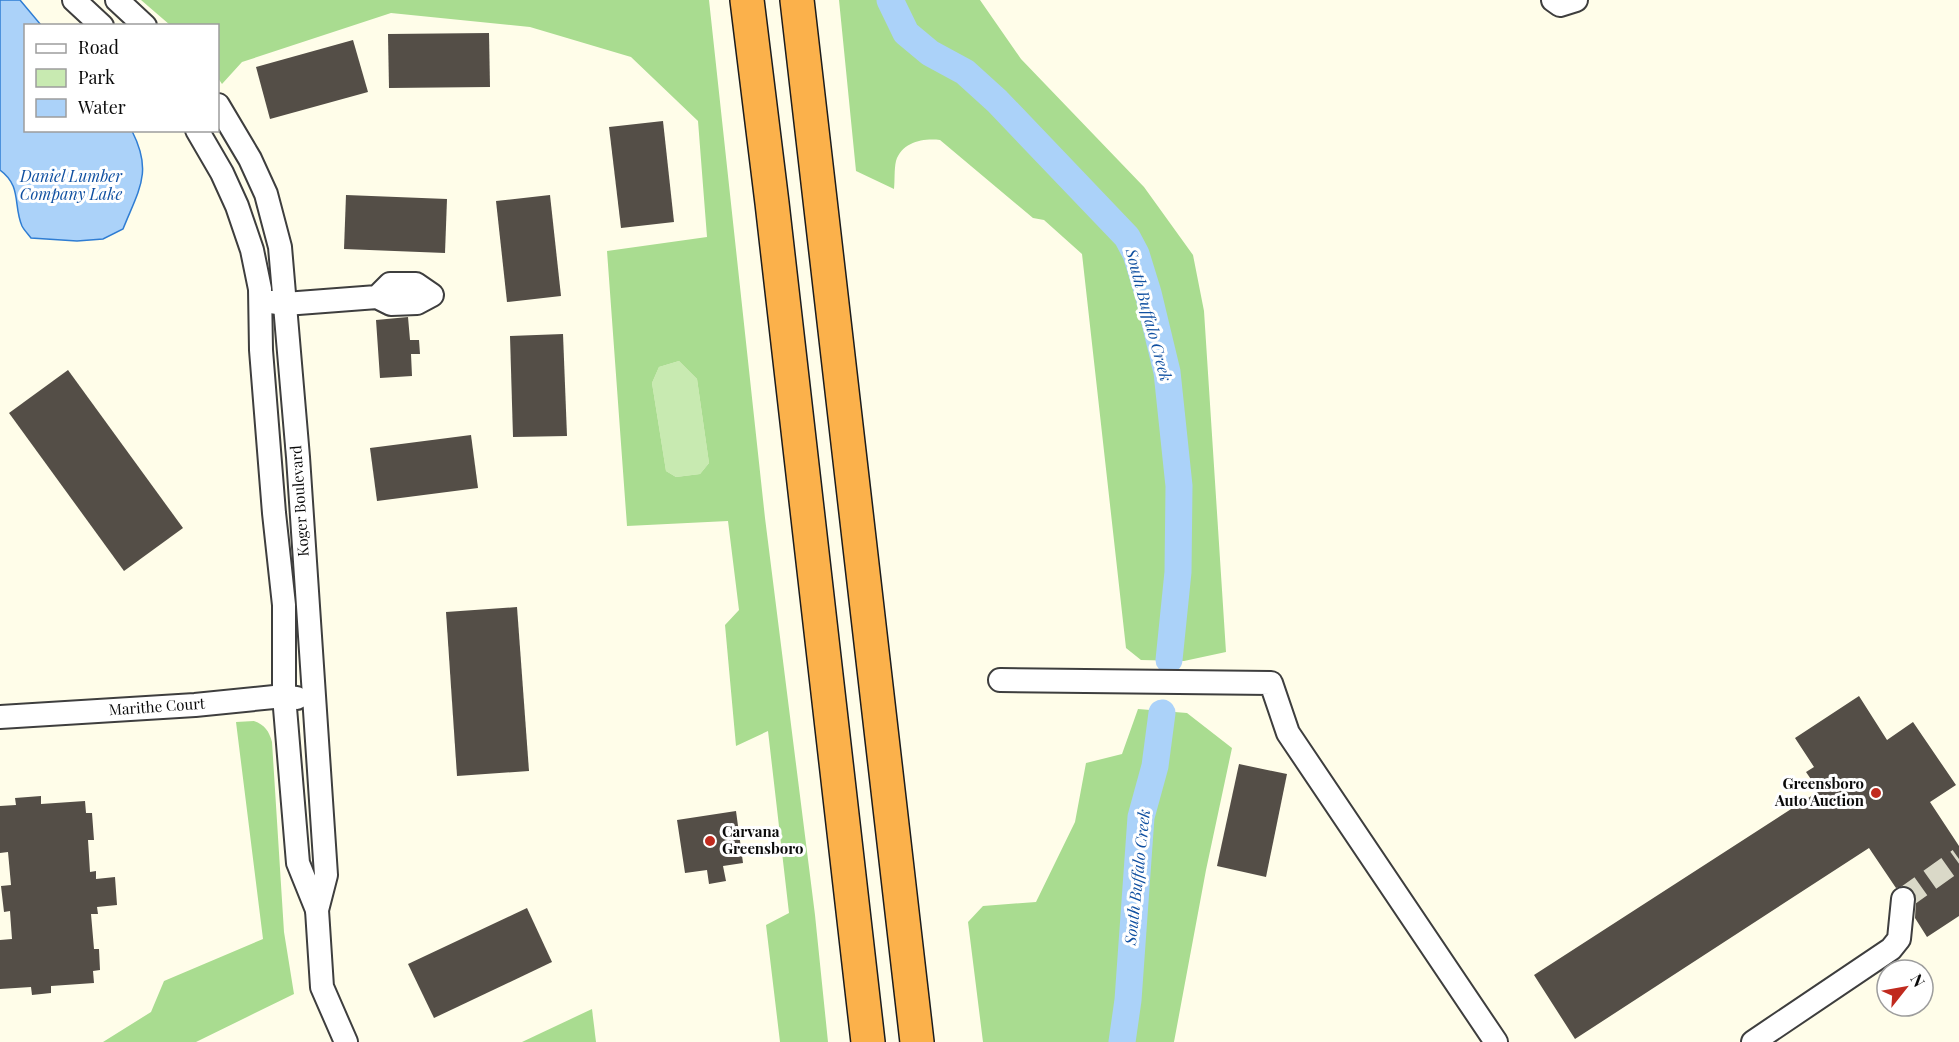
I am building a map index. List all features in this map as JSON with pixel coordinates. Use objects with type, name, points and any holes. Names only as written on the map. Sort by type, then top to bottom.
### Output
[{"type":"highway","points":[[747,0],[868,1042]]},
{"type":"highway","points":[[797,0],[917,1042]]},
{"type":"street","points":[[74,0],[100,24]]},
{"type":"street","points":[[117,0],[144,24]]},
{"type":"street","points":[[1553,0],[1560,4],[1576,0]]},
{"type":"street","name":"Koger Boulevard","points":[[219,107],[250,159],[266,194],[280,247],[297,446],[326,875],[317,909],[322,987],[346,1042]]},
{"type":"street","name":"Koger Boulevard","points":[[198,132],[222,173],[237,206],[252,250],[260,289],[261,350],[284,605],[284,696],[298,863],[317,909]]},
{"type":"street","points":[[260,301],[285,304],[377,297]]},
{"type":"street","points":[[1000,680],[1271,682],[1288,733],[1496,1042]]},
{"type":"street","name":"Marithe Court","points":[[0,717],[188,705],[284,696],[313,701]]},
{"type":"street","points":[[1753,1042],[1891,949],[1899,939],[1903,899]]},
{"type":"green space","points":[[141,0],[709,0],[765,518],[815,915],[828,1042],[780,1042],[766,925],[789,913],[768,731],[736,746],[725,625],[739,610],[728,521],[627,526],[607,251],[707,237],[698,121],[631,57],[530,27],[391,13],[242,62],[222,84],[219,80],[219,24],[169,24]],"holes":[[[679,361],[697,379],[709,463],[700,474],[676,477],[666,471],[652,383],[659,367]]]},
{"type":"green space","points":[[839,0],[980,0],[1021,59],[1144,187],[1193,255],[1204,311],[1226,652],[1184,661],[1141,660],[1126,648],[1082,254],[1044,220],[1033,218],[940,140],[920,141],[903,149],[896,161],[894,189],[856,171]]},
{"type":"green space","points":[[679,361],[697,379],[709,463],[700,474],[676,477],[666,471],[652,383],[659,367]]},
{"type":"green space","points":[[1138,709],[1187,713],[1232,748],[1206,870],[1174,1042],[983,1042],[968,922],[983,906],[1036,902],[1075,822],[1086,763],[1122,754]]},
{"type":"green space","points":[[254,721],[266,729],[272,742],[284,932],[294,994],[196,1042],[103,1042],[151,1012],[164,981],[263,939],[236,722]]},
{"type":"green space","points":[[592,1009],[596,1042],[522,1042]]},
{"type":"water","name":"Daniel Lumber Company Lake","points":[[0,0],[20,0],[40,24],[24,24],[24,132],[132,132],[142,158],[143,169],[138,191],[123,229],[103,239],[77,241],[31,238],[19,218],[14,189],[7,176],[0,170]]},
{"type":"building","points":[[489,33],[490,87],[389,88],[388,34]]},
{"type":"building","points":[[353,40],[368,92],[270,119],[256,67]]},
{"type":"building","points":[[663,121],[674,222],[621,228],[609,127]]},
{"type":"building","points":[[346,195],[447,199],[445,253],[344,249]]},
{"type":"building","points":[[550,195],[561,296],[507,302],[496,201]]},
{"type":"building","points":[[408,317],[410,340],[419,340],[420,354],[411,354],[412,376],[380,378],[376,320]]},
{"type":"building","points":[[563,334],[567,436],[513,437],[510,336]]},
{"type":"building","points":[[68,370],[183,528],[124,571],[9,413]]},
{"type":"building","points":[[471,435],[478,488],[377,501],[370,448]]},
{"type":"building","points":[[517,607],[529,771],[457,776],[446,612]]},
{"type":"building","points":[[1859,696],[1887,740],[1913,722],[1956,785],[1930,802],[1959,846],[1959,916],[1927,937],[1915,918],[1915,893],[1911,888],[1905,886],[1896,888],[1869,848],[1575,1039],[1534,975],[1819,791],[1806,772],[1814,767],[1795,738]]},
{"type":"building","points":[[1239,764],[1287,774],[1266,877],[1217,866]]},
{"type":"building","points":[[41,796],[41,804],[85,801],[86,813],[92,813],[94,840],[88,840],[90,872],[96,871],[96,879],[115,877],[117,905],[97,907],[98,914],[91,914],[94,949],[99,949],[100,970],[93,971],[94,983],[51,986],[51,993],[32,995],[31,987],[0,989],[0,940],[12,939],[10,911],[4,912],[1,886],[11,885],[8,852],[0,853],[0,806],[16,805],[15,798]]},
{"type":"building","name":"Carvana Greensboro","points":[[736,811],[743,863],[723,866],[726,881],[709,884],[707,870],[685,873],[677,820]]},
{"type":"building","points":[[527,908],[552,962],[434,1018],[408,964]]},
{"type":"waterway","name":"South Buffalo Creek","points":[[890,0],[906,33],[930,53],[965,72],[997,101],[1127,237],[1136,254],[1167,372],[1179,486],[1178,572],[1169,660]]},
{"type":"waterway","name":"South Buffalo Creek","points":[[1122,1042],[1128,1000],[1141,817],[1155,766],[1162,713]]},
{"type":"tunnel","points":[[1903,899],[1959,859]]},
{"type":"place","name":"Greensboro Auto Auction","points":[[1876,793]]},
{"type":"place","name":"Carvana Greensboro","points":[[710,841]]}]
